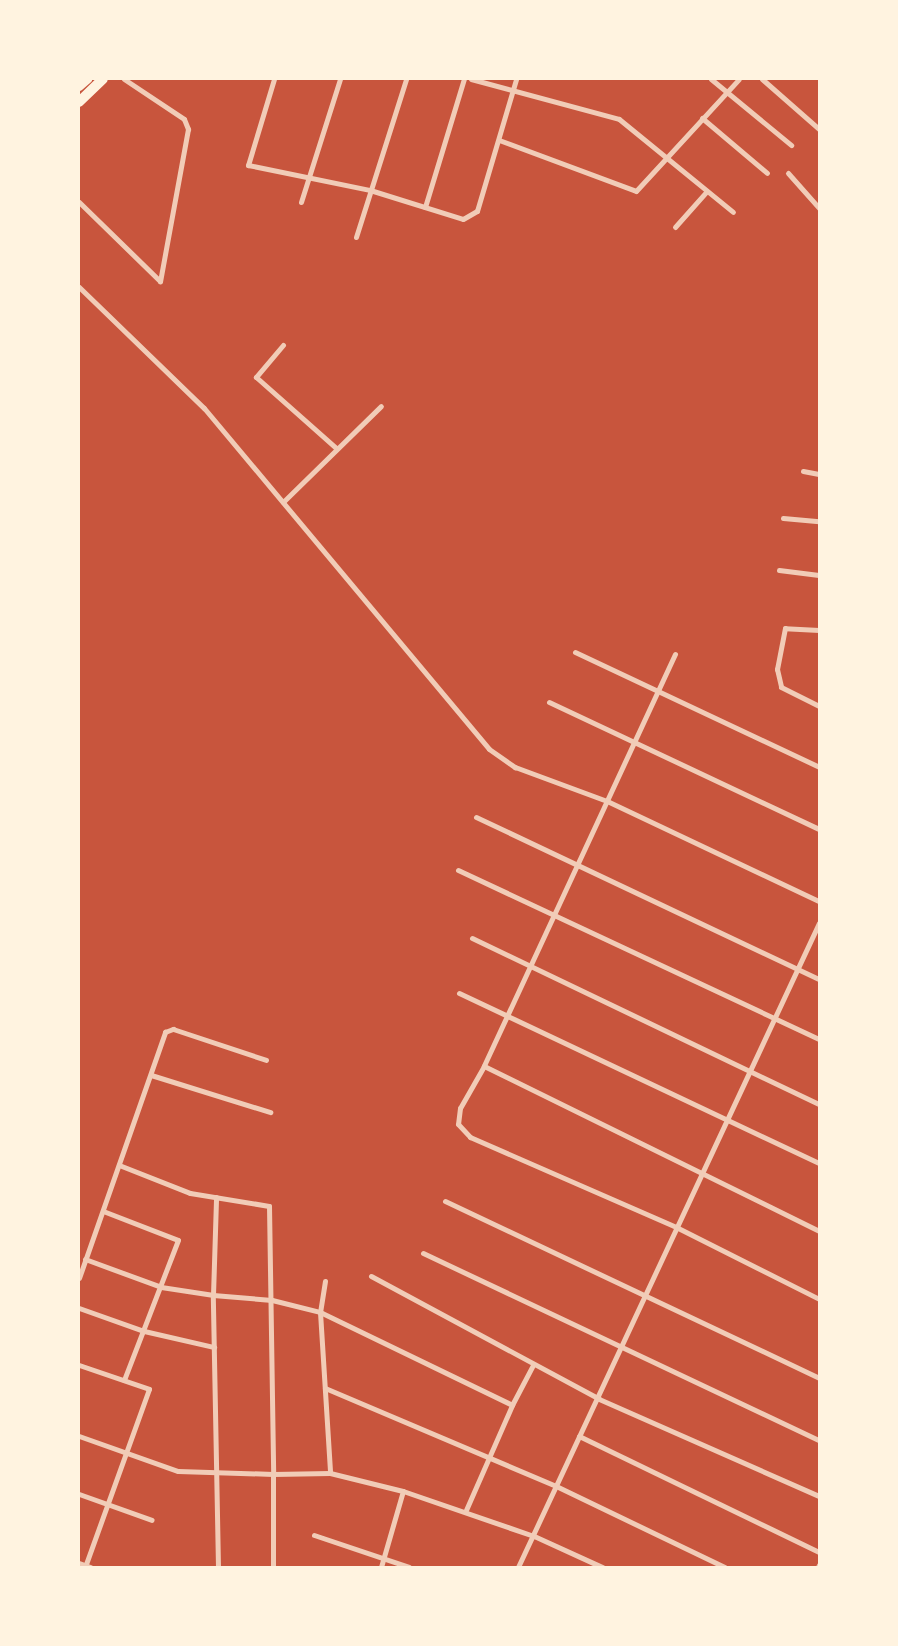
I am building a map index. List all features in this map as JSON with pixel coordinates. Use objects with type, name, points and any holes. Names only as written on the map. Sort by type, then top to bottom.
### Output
[{"type":"highway","points":[[79,86],[87,79]]},
{"type":"highway","points":[[79,102],[103,79]]},
{"type":"street","points":[[79,202],[160,281],[188,129],[184,119],[124,79]]},
{"type":"street","points":[[274,79],[248,165],[308,180],[370,191],[463,219],[474,215],[516,79]]},
{"type":"street","points":[[301,202],[340,79]]},
{"type":"street","points":[[356,237],[406,79]]},
{"type":"street","points":[[425,207],[464,79]]},
{"type":"street","points":[[471,79],[619,119],[733,212]]},
{"type":"street","points":[[711,79],[791,145]]},
{"type":"street","points":[[499,140],[586,169],[631,191],[641,188],[666,157],[739,79]]},
{"type":"street","points":[[762,79],[819,129]]},
{"type":"street","points":[[702,118],[767,173]]},
{"type":"street","points":[[789,173],[819,208]]},
{"type":"street","points":[[675,227],[707,191]]},
{"type":"street","points":[[79,287],[204,408],[489,749],[515,766],[607,802],[819,901]]},
{"type":"street","points":[[283,345],[256,377],[337,449]]},
{"type":"street","points":[[283,502],[381,406]]},
{"type":"street","points":[[803,471],[819,474]]},
{"type":"street","points":[[783,518],[819,521]]},
{"type":"street","points":[[779,570],[819,575]]},
{"type":"street","points":[[819,630],[785,628],[777,669],[781,687],[819,706]]},
{"type":"street","points":[[575,652],[819,767]]},
{"type":"street","points":[[675,654],[508,1016],[458,1115],[462,1130],[676,1227],[819,1299]]},
{"type":"street","points":[[549,702],[819,829]]},
{"type":"street","points":[[476,817],[819,979]]},
{"type":"street","points":[[458,870],[819,1039]]},
{"type":"street","points":[[518,1567],[819,923]]},
{"type":"street","points":[[472,938],[819,1104]]},
{"type":"street","points":[[459,993],[819,1163]]},
{"type":"street","points":[[79,1278],[169,1029],[266,1060]]},
{"type":"street","points":[[484,1066],[702,1171],[819,1231]]},
{"type":"street","points":[[151,1075],[270,1112]]},
{"type":"street","points":[[119,1165],[190,1193],[270,1206],[273,1567]]},
{"type":"street","points":[[216,1197],[214,1347],[218,1567]]},
{"type":"street","points":[[446,1201],[819,1378]]},
{"type":"street","points":[[103,1211],[178,1240],[124,1381]]},
{"type":"street","points":[[423,1252],[819,1440]]},
{"type":"street","points":[[85,1259],[161,1287],[272,1300],[320,1312],[512,1405]]},
{"type":"street","points":[[371,1276],[598,1399],[819,1496]]},
{"type":"street","points":[[325,1282],[320,1312],[330,1473]]},
{"type":"street","points":[[79,1308],[144,1331],[214,1347]]},
{"type":"street","points":[[79,1365],[149,1389],[85,1566]]},
{"type":"street","points":[[466,1510],[512,1405],[533,1365]]},
{"type":"street","points":[[325,1388],[489,1461],[556,1486],[724,1567]]},
{"type":"street","points":[[79,1436],[178,1471],[330,1473],[403,1491],[466,1510],[534,1536],[602,1567]]},
{"type":"street","points":[[579,1436],[819,1552]]},
{"type":"street","points":[[381,1567],[403,1491]]},
{"type":"street","points":[[79,1494],[152,1520]]},
{"type":"street","points":[[314,1535],[410,1567]]}]
